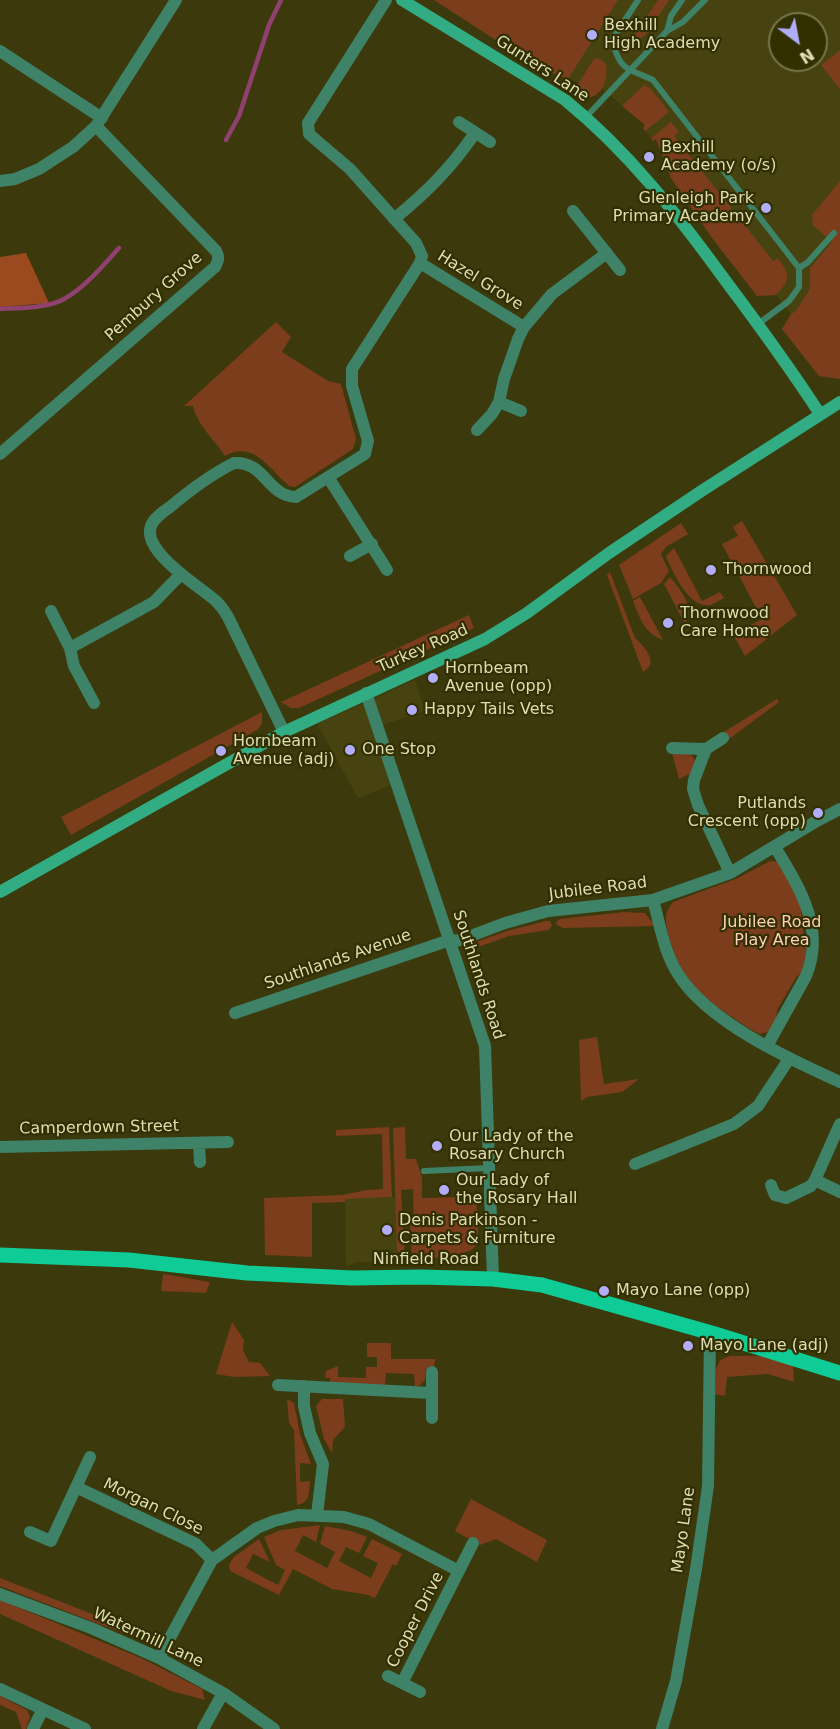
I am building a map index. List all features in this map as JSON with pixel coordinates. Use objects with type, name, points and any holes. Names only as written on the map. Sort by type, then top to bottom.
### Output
[{"type":"main road","name":"Ninfield Road","points":[[0,1256],[129,1260],[247,1273],[352,1278],[493,1279],[542,1285],[710,1332],[840,1373]]},
{"type":"street","points":[[0,181],[39,169],[74,147],[99,122],[176,0]]},
{"type":"street","points":[[284,732],[228,617],[219,604],[162,556],[151,540],[151,525],[177,501],[230,465],[245,462],[258,470],[282,495],[296,497],[365,454],[368,448],[351,381],[352,369],[420,264],[422,256],[420,249],[350,169],[309,134],[308,123],[386,0]]},
{"type":"street","name":"Gunters Lane","points":[[402,0],[561,98],[586,117],[647,178],[758,324],[820,414]]},
{"type":"street","points":[[0,51],[99,122]]},
{"type":"street","name":"Pembury Grove","points":[[1,451],[218,262],[219,256],[216,251],[99,122]]},
{"type":"street","points":[[459,122],[490,142]]},
{"type":"street","points":[[393,219],[419,198],[455,162],[475,133]]},
{"type":"street","points":[[573,211],[620,270]]},
{"type":"street","name":"Hazel Grove","points":[[477,430],[492,414],[499,402],[507,369],[524,327],[552,294],[607,253]]},
{"type":"street","name":"Hazel Grove","points":[[420,264],[524,327]]},
{"type":"street","points":[[499,402],[521,411]]},
{"type":"street","name":"Turkey Road","points":[[0,892],[284,732],[486,639],[703,490],[840,402]]},
{"type":"street","points":[[328,477],[387,570]]},
{"type":"street","points":[[350,556],[372,544]]},
{"type":"street","points":[[70,648],[154,602],[181,574]]},
{"type":"street","points":[[51,611],[70,648],[74,666],[94,703]]},
{"type":"street","name":"Southlands Road","points":[[366,693],[485,1046],[493,1279]]},
{"type":"street","points":[[672,748],[706,749],[723,738]]},
{"type":"street","points":[[706,749],[694,780],[693,789],[698,805],[730,873]]},
{"type":"street","name":"Jubilee Road","points":[[451,941],[548,911],[653,900],[730,873],[815,822],[840,810]]},
{"type":"street","points":[[767,1046],[806,976],[810,965],[813,939],[809,912],[803,894],[775,847]]},
{"type":"street","points":[[653,900],[666,948],[677,973],[693,996],[708,1009],[789,1059],[840,1082]]},
{"type":"street","name":"Southlands Avenue","points":[[235,1013],[451,941]]},
{"type":"street","points":[[636,1164],[734,1124],[758,1106],[789,1059]]},
{"type":"street","points":[[771,1185],[776,1195],[786,1198],[810,1185],[815,1180],[840,1124]]},
{"type":"street","name":"Camperdown Street","points":[[0,1147],[228,1142]]},
{"type":"street","name":"Camperdown Street","points":[[200,1143],[200,1162]]},
{"type":"street","points":[[815,1180],[840,1192]]},
{"type":"street","name":"Mayo Lane","points":[[662,1729],[675,1681],[696,1569],[708,1486],[710,1332]]},
{"type":"street","points":[[432,1372],[432,1418]]},
{"type":"street","points":[[278,1385],[431,1393]]},
{"type":"street","points":[[304,1386],[304,1406],[310,1433],[323,1464],[317,1515]]},
{"type":"street","name":"Morgan Close","points":[[30,1532],[51,1541],[90,1456]]},
{"type":"street","name":"Morgan Close","points":[[76,1487],[196,1544],[212,1560]]},
{"type":"street","name":"Cooper Drive","points":[[159,1658],[212,1560],[257,1527],[298,1515],[344,1517],[369,1524],[459,1571]]},
{"type":"street","name":"Cooper Drive","points":[[402,1683],[473,1543]]},
{"type":"street","name":"Watermill Lane","points":[[0,1594],[91,1628],[159,1658],[223,1693],[274,1729]]},
{"type":"street","name":"Cooper Drive","points":[[388,1676],[420,1692]]},
{"type":"street","points":[[0,1689],[85,1729]]},
{"type":"street","points":[[202,1729],[223,1693]]},
{"type":"street","points":[[33,1729],[43,1709]]},
{"type":"lane","points":[[638,0],[612,40],[617,58],[628,71],[652,80],[799,268],[799,287],[789,301],[758,324]]},
{"type":"lane","points":[[667,31],[671,16],[681,0]]},
{"type":"lane","points":[[586,117],[667,31],[683,22],[705,0]]},
{"type":"lane","points":[[799,268],[808,262],[834,233]]},
{"type":"lane","points":[[424,1171],[489,1168]]},
{"type":"shaded area","name":"Glenleigh Park Primary Academy","points":[[434,0],[840,0],[840,379],[819,376],[782,329],[791,314],[776,295],[757,296],[712,238],[671,178],[656,139],[653,141],[645,131],[643,128],[645,125],[599,86],[594,88],[539,68]]},
{"type":"shaded area","points":[[26,253],[49,303],[0,307],[0,257]]},
{"type":"shaded area","points":[[415,680],[425,711],[373,728],[391,785],[358,798],[317,724]]},
{"type":"shaded area","points":[[392,1197],[396,1200],[398,1266],[384,1262],[358,1262],[346,1266],[345,1199]]},
{"type":"green space","points":[[434,0],[618,0],[568,79],[539,68]]},
{"type":"green space","points":[[658,0],[669,0],[648,32],[633,45],[635,47],[630,52],[621,52],[617,43],[620,37],[630,42]]},
{"type":"green space","points":[[840,50],[840,89],[827,72],[828,59]]},
{"type":"green space","points":[[599,58],[606,64],[606,80],[603,87],[594,96],[588,97],[573,92],[594,59]]},
{"type":"green space","points":[[644,85],[651,89],[669,112],[645,131],[643,128],[645,125],[622,106]]},
{"type":"green space","points":[[671,122],[679,132],[674,136],[773,261],[778,258],[782,264],[787,277],[776,295],[757,296],[712,238],[671,178],[656,139],[653,141],[651,138]]},
{"type":"green space","points":[[840,181],[840,379],[819,376],[782,329],[810,289],[810,268],[832,242],[813,225],[812,215]]},
{"type":"green space","points":[[276,322],[291,337],[282,352],[328,381],[341,384],[356,439],[353,449],[295,487],[289,486],[253,454],[235,452],[225,456],[202,426],[193,406],[184,406]]},
{"type":"green space","points":[[742,521],[797,615],[745,656],[733,634],[762,619],[722,544],[738,536],[733,527]]},
{"type":"green space","points":[[681,523],[688,534],[666,547],[661,554],[669,571],[661,583],[633,599],[619,565]]},
{"type":"green space","points":[[674,548],[702,601],[720,592],[724,598],[710,605],[702,605],[688,595],[666,556]]},
{"type":"green space","points":[[610,572],[635,638],[649,655],[650,664],[643,672],[607,575]]},
{"type":"green space","points":[[670,577],[688,605],[688,618],[685,624],[664,584]]},
{"type":"green space","points":[[640,597],[663,640],[651,633],[641,619],[633,601]]},
{"type":"green space","points":[[469,615],[474,628],[299,708],[291,708],[281,702]]},
{"type":"green space","points":[[777,699],[779,702],[729,739],[724,732]]},
{"type":"green space","points":[[262,712],[262,724],[257,730],[71,835],[61,817]]},
{"type":"green space","points":[[686,752],[696,762],[692,773],[679,779],[672,753]]},
{"type":"green space","name":"Jubilee Road Play Area","points":[[770,861],[780,862],[799,893],[805,944],[808,947],[802,973],[797,976],[777,1010],[773,1027],[760,1034],[711,1002],[692,983],[677,961],[667,928],[666,916],[673,902],[738,878]]},
{"type":"green space","points":[[624,912],[645,913],[655,926],[563,928],[556,924],[560,919]]},
{"type":"green space","points":[[550,921],[552,925],[549,930],[509,936],[470,950],[473,943]]},
{"type":"green space","points":[[597,1037],[604,1084],[639,1079],[622,1092],[587,1097],[581,1101],[579,1040]]},
{"type":"green space","points":[[389,1127],[392,1197],[312,1203],[312,1257],[265,1255],[264,1198],[342,1195],[383,1189],[382,1134],[336,1136],[336,1130]]},
{"type":"green space","points":[[405,1127],[406,1159],[416,1159],[422,1177],[422,1198],[465,1197],[465,1193],[476,1197],[478,1235],[476,1245],[472,1249],[449,1256],[412,1258],[410,1223],[414,1222],[413,1189],[401,1190],[405,1258],[397,1251],[393,1128]]},
{"type":"green space","points":[[163,1274],[210,1282],[206,1293],[161,1291]]},
{"type":"green space","points":[[232,1322],[244,1340],[243,1350],[249,1362],[260,1363],[270,1376],[234,1377],[216,1374]]},
{"type":"green space","points":[[367,1343],[391,1343],[391,1359],[435,1359],[434,1369],[426,1369],[425,1380],[415,1387],[414,1374],[386,1373],[385,1386],[330,1383],[330,1378],[325,1378],[326,1371],[338,1366],[338,1377],[366,1378],[366,1367],[377,1367],[377,1357],[367,1357]]},
{"type":"green space","points":[[730,1356],[762,1356],[793,1366],[794,1382],[768,1374],[727,1377],[725,1396],[715,1394],[716,1369],[720,1360]]},
{"type":"green space","points":[[287,1399],[294,1403],[300,1434],[311,1464],[300,1463],[300,1482],[310,1481],[307,1499],[297,1505],[294,1430],[289,1423]]},
{"type":"green space","points":[[322,1399],[343,1399],[345,1427],[333,1440],[332,1453],[324,1439],[316,1406]]},
{"type":"green space","points":[[471,1499],[547,1540],[537,1562],[496,1539],[480,1545],[455,1531]]},
{"type":"green space","points":[[320,1525],[316,1542],[303,1535],[295,1551],[327,1568],[335,1552],[320,1544],[325,1526],[367,1537],[359,1553],[346,1547],[339,1561],[371,1578],[378,1563],[363,1556],[372,1539],[402,1554],[396,1566],[393,1564],[375,1598],[332,1589],[293,1569],[279,1595],[230,1571],[229,1564],[234,1557],[259,1539],[270,1562],[253,1554],[246,1568],[278,1585],[285,1570],[276,1565],[264,1537],[281,1530]]},
{"type":"green space","points":[[0,1578],[141,1633],[138,1639],[0,1586]]},
{"type":"green space","points":[[0,1600],[141,1658],[202,1689],[205,1700],[171,1691],[0,1614]]},
{"type":"green space","points":[[0,1696],[27,1710],[30,1717],[26,1729],[22,1729],[16,1712],[0,1705]]},
{"type":"waterway","points":[[226,140],[239,116],[269,25],[281,0]]},
{"type":"waterway","points":[[0,309],[42,306],[64,299],[86,282],[119,248]]},
{"type":"place","name":"Bexhill High Academy","points":[[592,35]]},
{"type":"place","name":"Bexhill Academy (o/s)","points":[[649,157]]},
{"type":"place","name":"Glenleigh Park Primary Academy","points":[[766,208]]},
{"type":"place","name":"Thornwood","points":[[711,570]]},
{"type":"place","name":"Thornwood Care Home","points":[[668,623]]},
{"type":"place","name":"Hornbeam Avenue (opp)","points":[[433,678]]},
{"type":"place","name":"Happy Tails Vets","points":[[412,710]]},
{"type":"place","name":"One Stop","points":[[350,750]]},
{"type":"place","name":"Hornbeam Avenue (adj)","points":[[221,751]]},
{"type":"place","name":"Putlands Crescent (opp)","points":[[818,813]]},
{"type":"place","name":"Our Lady of the Rosary Church","points":[[437,1146]]},
{"type":"place","name":"Our Lady of the Rosary Hall","points":[[444,1190]]},
{"type":"place","name":"Denis Parkinson - Carpets & Furniture","points":[[387,1230]]},
{"type":"place","name":"Mayo Lane (opp)","points":[[604,1291]]},
{"type":"place","name":"Mayo Lane (adj)","points":[[688,1346]]}]
